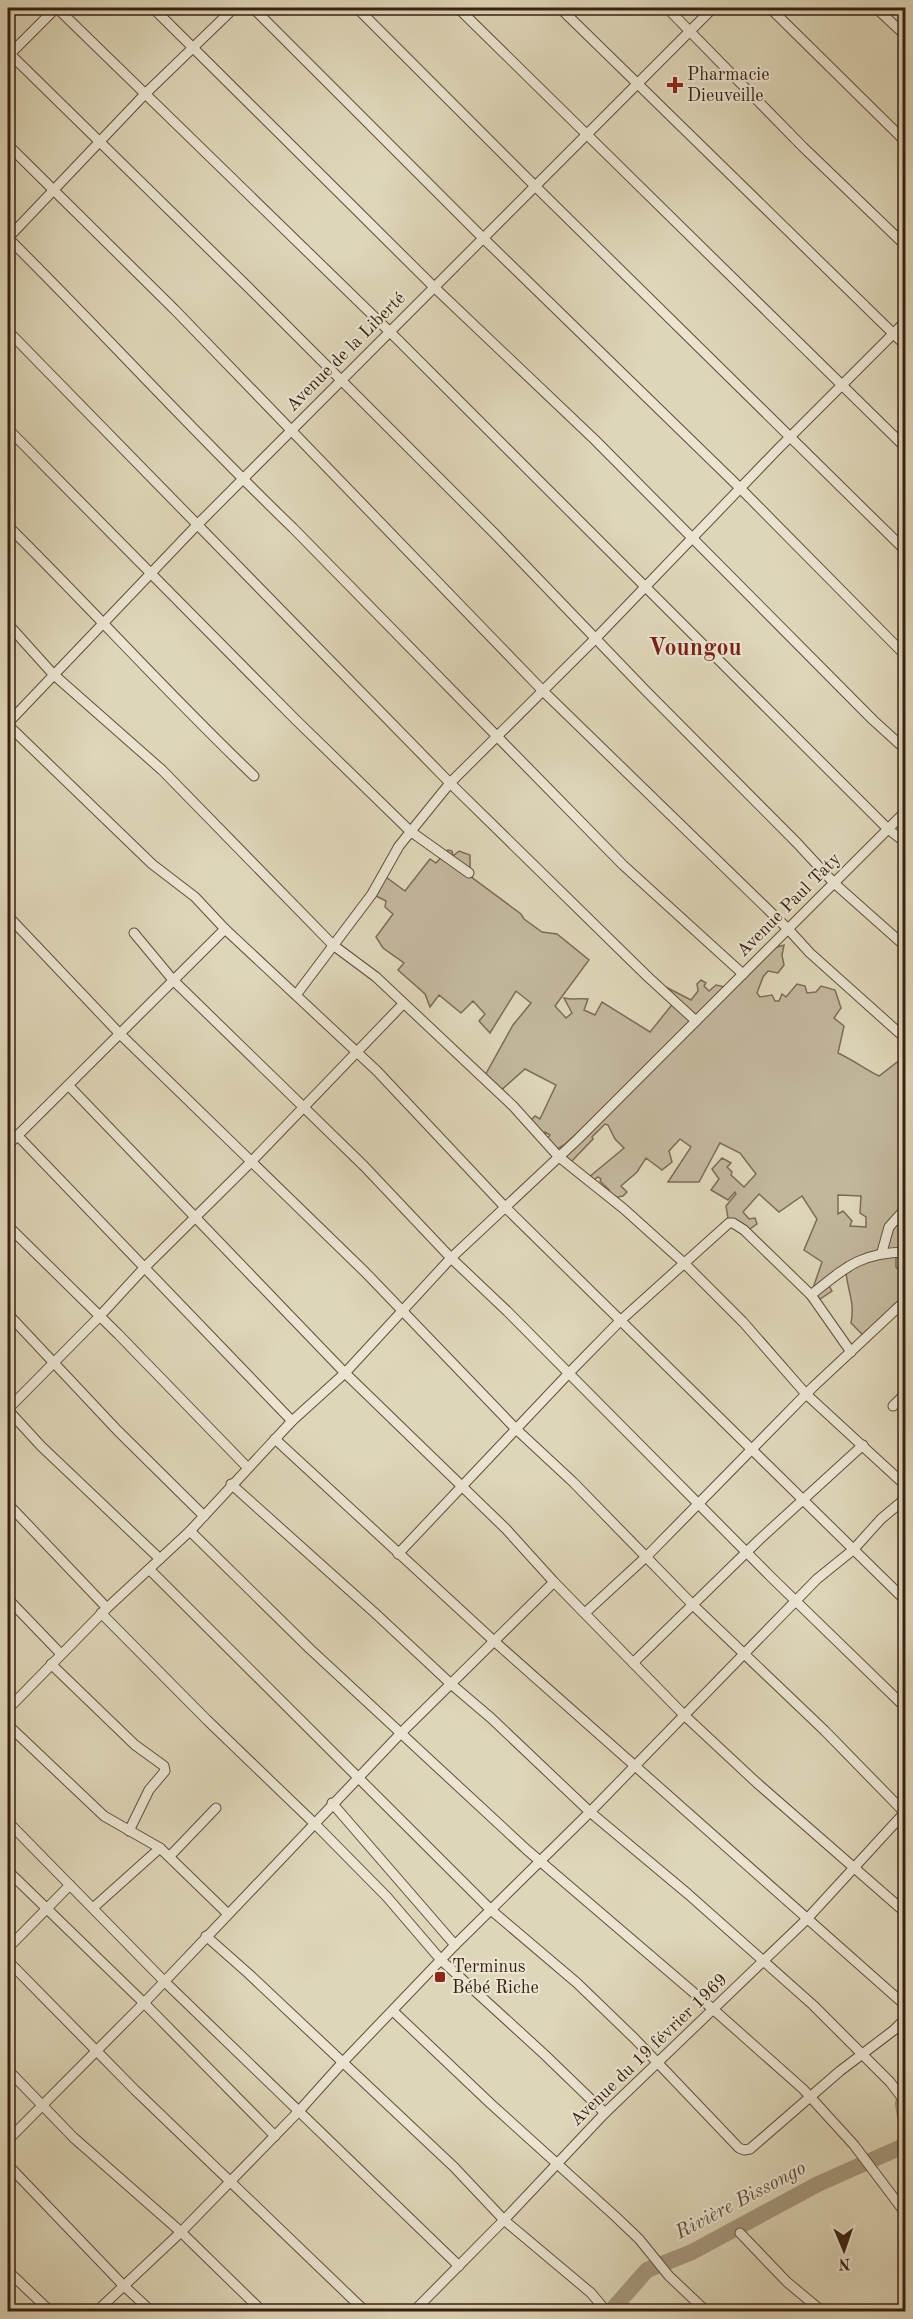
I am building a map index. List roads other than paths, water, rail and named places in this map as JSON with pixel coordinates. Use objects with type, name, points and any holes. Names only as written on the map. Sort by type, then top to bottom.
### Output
[{"type":"street","points":[[906,843],[888,829],[390,332],[56,8],[8,54],[341,381],[596,638],[834,884],[906,947]]},
{"type":"street","points":[[153,8],[434,287],[595,440],[906,750]]},
{"type":"street","points":[[234,8],[145,94],[8,238],[623,866],[744,974]]},
{"type":"street","points":[[253,8],[482,237],[740,488],[906,656]]},
{"type":"street","points":[[357,8],[906,551]]},
{"type":"street","points":[[458,8],[587,132],[906,448]]},
{"type":"street","points":[[560,8],[906,346]]},
{"type":"street","points":[[666,8],[803,147],[906,246]]},
{"type":"street","name":"Avenue de la Liberté","points":[[8,724],[103,621],[712,8]]},
{"type":"street","points":[[770,8],[906,142]]},
{"type":"street","points":[[876,8],[906,36]]},
{"type":"street","points":[[8,145],[292,430],[543,692],[810,953],[906,1039]]},
{"type":"street","points":[[296,995],[372,894],[410,831],[450,783],[543,692],[644,586],[906,321]]},
{"type":"street","points":[[8,331],[450,783],[696,1021]]},
{"type":"street","points":[[8,429],[150,574],[410,831],[469,873]]},
{"type":"street","points":[[8,526],[103,621],[205,729],[254,776]]},
{"type":"street","points":[[8,624],[53,674],[162,770],[333,945],[376,977],[513,1106],[559,1157],[624,1209],[684,1263],[743,1322],[806,1394],[906,1486]]},
{"type":"street","points":[[8,724],[152,864],[195,897],[225,929],[357,1053],[504,1206],[906,1601]]},
{"type":"street","name":"Avenue Paul Taty","points":[[9,1704],[104,1610],[190,1531],[231,1484],[292,1421],[345,1373],[451,1258],[559,1157],[906,811]]},
{"type":"street","points":[[8,916],[119,1033],[250,1163],[365,1272],[516,1429],[905,1812]]},
{"type":"street","points":[[8,1145],[225,929]]},
{"type":"street","points":[[134,933],[173,980],[304,1107],[451,1258],[569,1372],[796,1601],[906,1708]]},
{"type":"street","points":[[160,1559],[83,1487],[8,1409],[403,1004]]},
{"type":"street","points":[[69,1086],[197,1216],[345,1373],[506,1529],[554,1582],[684,1714],[757,1783],[906,1913]]},
{"type":"street","points":[[18,1136],[292,1421]]},
{"type":"street","points":[[882,1252],[889,1227],[906,1208]]},
{"type":"street","points":[[398,1554],[569,1372],[620,1321],[724,1225],[734,1223],[744,1230],[811,1295],[851,1352]]},
{"type":"street","points":[[8,1226],[248,1467]]},
{"type":"street","points":[[811,1295],[845,1268],[861,1259],[882,1252],[906,1252]]},
{"type":"street","points":[[585,1613],[647,1556],[806,1394],[906,1300]]},
{"type":"street","points":[[8,1314],[53,1363],[204,1516]]},
{"type":"street","points":[[893,1406],[906,1393]]},
{"type":"street","points":[[275,1439],[494,1641],[806,1920],[906,2006]]},
{"type":"street","points":[[633,1663],[747,1552],[863,1445]]},
{"type":"street","points":[[231,1484],[491,1718],[590,1812],[688,1894],[763,1962],[862,2054],[890,2082],[906,2103]]},
{"type":"street","points":[[96,2312],[181,2232],[455,1945],[590,1812],[817,1579],[853,1550],[881,1519],[906,1498]]},
{"type":"street","points":[[8,1504],[207,1720],[387,1897],[441,1960],[546,2055],[605,2113]]},
{"type":"street","points":[[190,1531],[310,1649],[527,1850],[542,1860],[810,2096],[854,2145],[906,2214]]},
{"type":"street","points":[[150,1569],[491,1910],[577,1983],[739,2148],[750,2149],[810,2096],[906,2018]]},
{"type":"street","points":[[8,2140],[144,2003],[332,1803],[554,1582]]},
{"type":"street","points":[[8,1599],[61,1654]]},
{"type":"street","points":[[51,1664],[135,1745],[164,1766],[165,1771],[149,1790],[129,1832]]},
{"type":"street","points":[[8,1725],[104,1816],[160,1848],[228,1914]]},
{"type":"street","points":[[332,1803],[455,1945]]},
{"type":"street","points":[[170,1856],[216,1808]]},
{"type":"street","name":"Avenue du 19 février 1969","points":[[413,2312],[605,2113],[806,1920],[905,1812]]},
{"type":"street","points":[[8,1822],[164,1981],[459,2266]]},
{"type":"street","points":[[93,1908],[160,1848]]},
{"type":"street","points":[[8,1870],[275,2136]]},
{"type":"street","points":[[8,1948],[70,1885]]},
{"type":"street","points":[[206,1936],[454,2167],[504,2220],[591,2293],[607,2312]]},
{"type":"street","points":[[8,1961],[230,2182],[366,2312]]},
{"type":"street","points":[[393,2011],[555,2164],[639,2239],[669,2276],[707,2312]]},
{"type":"street","points":[[8,2070],[74,2138],[181,2232],[263,2312]]},
{"type":"street","points":[[8,2165],[123,2285],[152,2312]]},
{"type":"street","points":[[740,2233],[787,2282],[823,2312]]},
{"type":"street","points":[[8,2271],[51,2312]]},
{"type":"waterway","name":"Rivière Bissongo","points":[[906,2102],[903,2104],[906,2122]]},
{"type":"waterway","name":"Rivière Bissongo","points":[[610,2312],[647,2270],[692,2252],[818,2184],[906,2145]]},
{"type":"place","name":"Pharmacie Dieuveille","points":[[675,85]]},
{"type":"place","name":"Terminus Bébé Riche","points":[[440,1977]]},
{"type":"district","name":"Voungou","points":[[695,649]]}]
